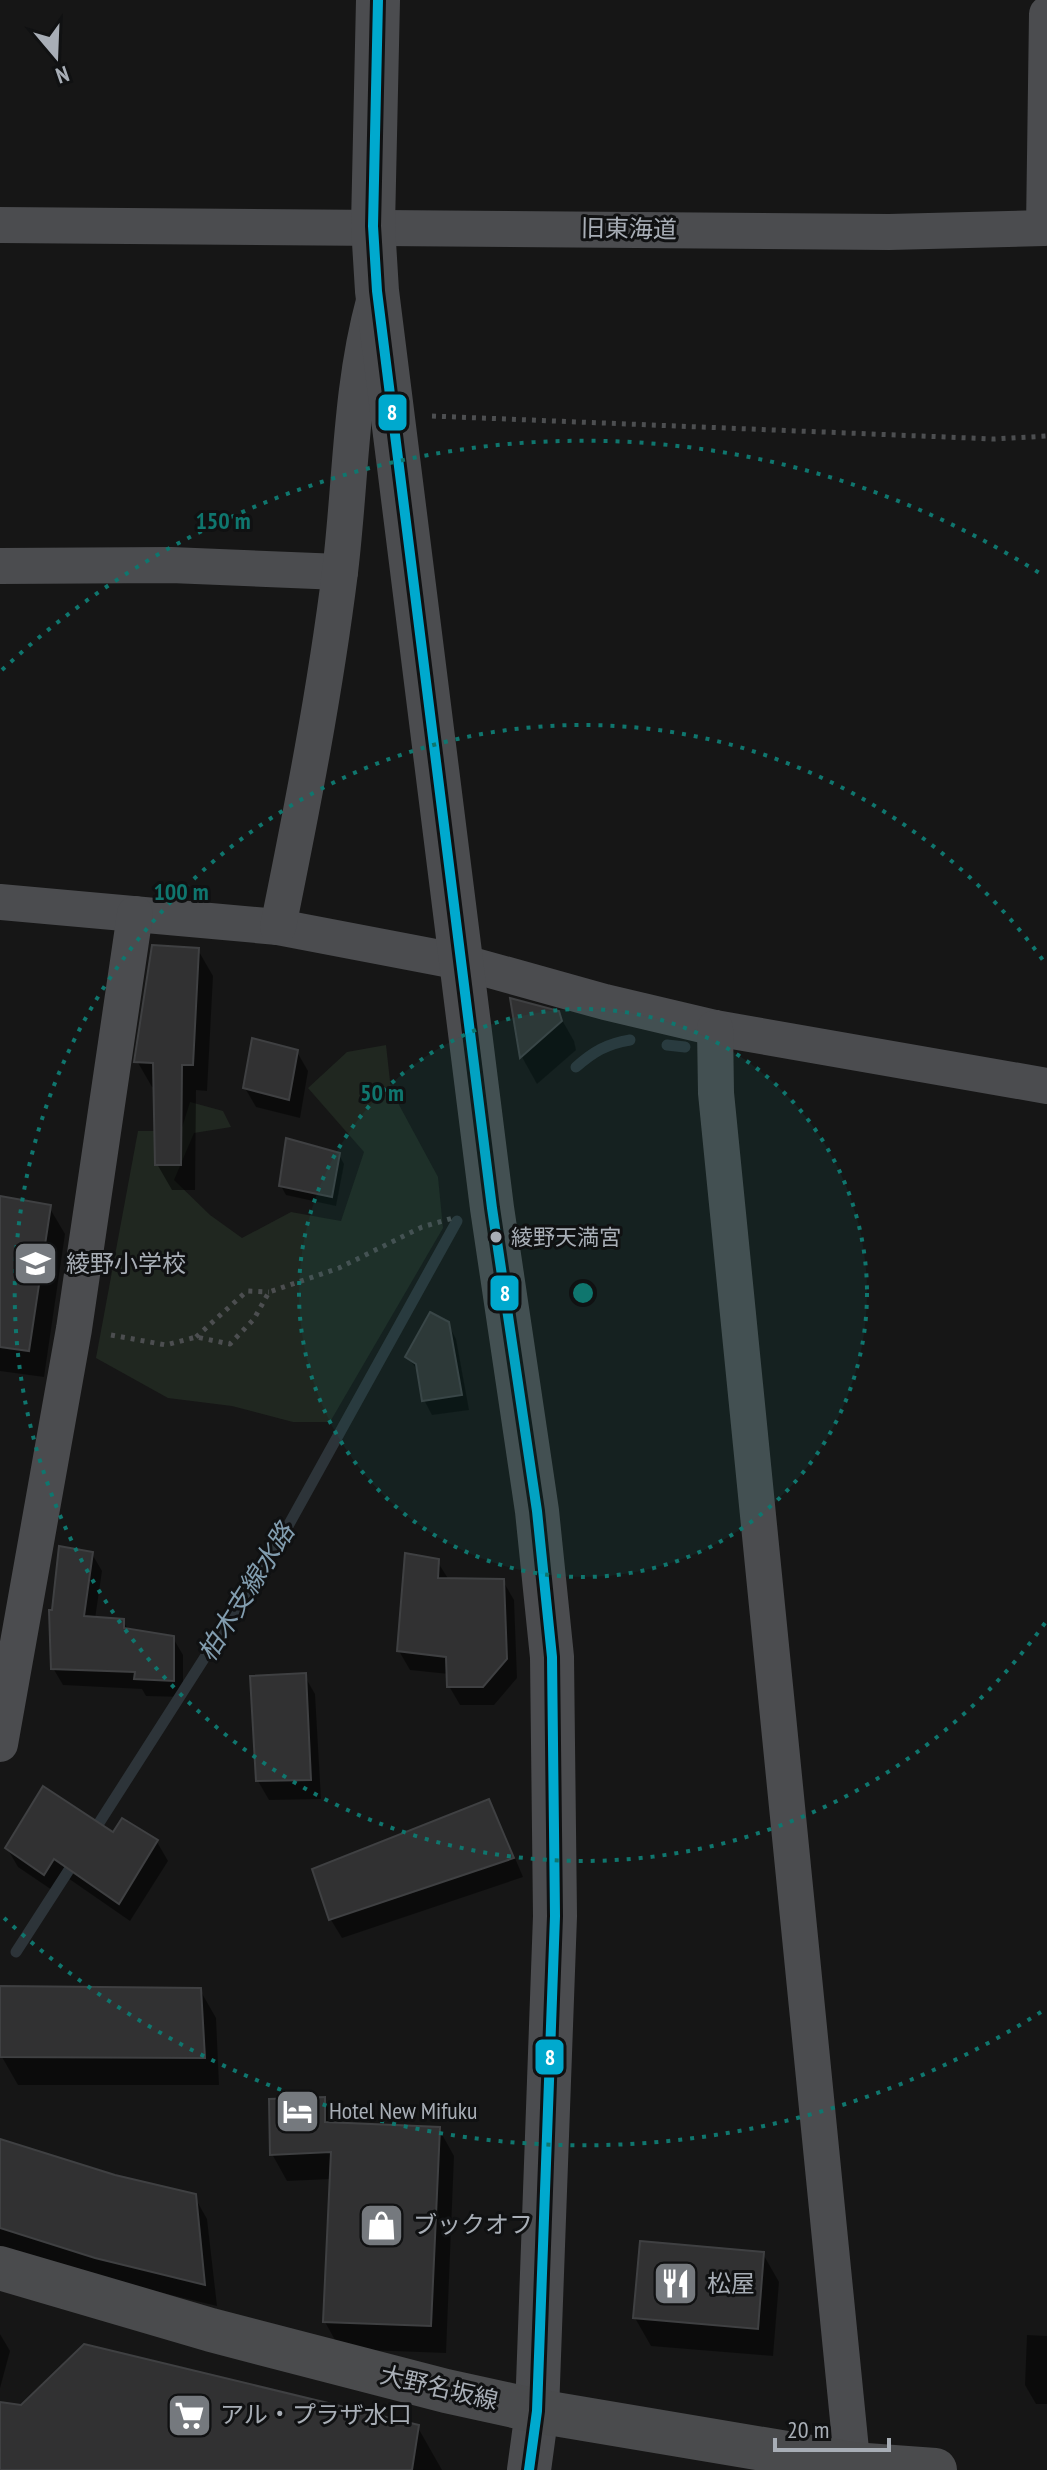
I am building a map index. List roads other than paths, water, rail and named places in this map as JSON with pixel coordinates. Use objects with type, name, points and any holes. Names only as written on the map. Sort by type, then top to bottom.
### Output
[{"type":"main road","name":"大野名坂線","points":[[0,2268],[211,2330],[446,2391],[537,2411],[853,2467],[935,2470]]},
{"type":"street","points":[[378,0],[373,226],[377,291],[494,1223],[537,1511],[552,1657],[555,1916],[537,2411],[529,2470]]},
{"type":"street","name":"旧東海道","points":[[0,225],[889,232],[1044,228],[1047,14]]},
{"type":"street","points":[[278,927],[314,746],[340,572],[362,346],[377,291]]},
{"type":"street","points":[[0,566],[171,565],[340,572]]},
{"type":"street","points":[[0,902],[278,927],[461,962],[605,1002],[715,1028],[1047,1086]]},
{"type":"street","points":[[0,1744],[74,1329],[135,914]]},
{"type":"street","points":[[715,1028],[718,1109],[853,2467]]},
{"type":"waterway","points":[[576,1067],[600,1049],[630,1040]]},
{"type":"waterway","name":"柏木支線水路","points":[[667,1045],[685,1047]]},
{"type":"waterway","name":"柏木支線水路","points":[[92,1834],[283,1535],[457,1221]]},
{"type":"waterway","name":"柏木支線水路","points":[[16,1952],[76,1859]]},
{"type":"place","name":"綾野天満宮","points":[[496,1237]]},
{"type":"place","name":"綾野小学校","points":[[35,1264]]},
{"type":"place","name":"Hotel New Mifuku","points":[[298,2111]]},
{"type":"place","name":"ブックオフ","points":[[382,2225]]},
{"type":"place","name":"松屋","points":[[676,2284]]},
{"type":"place","name":"アル・プラザ水口","points":[[189,2415]]}]
